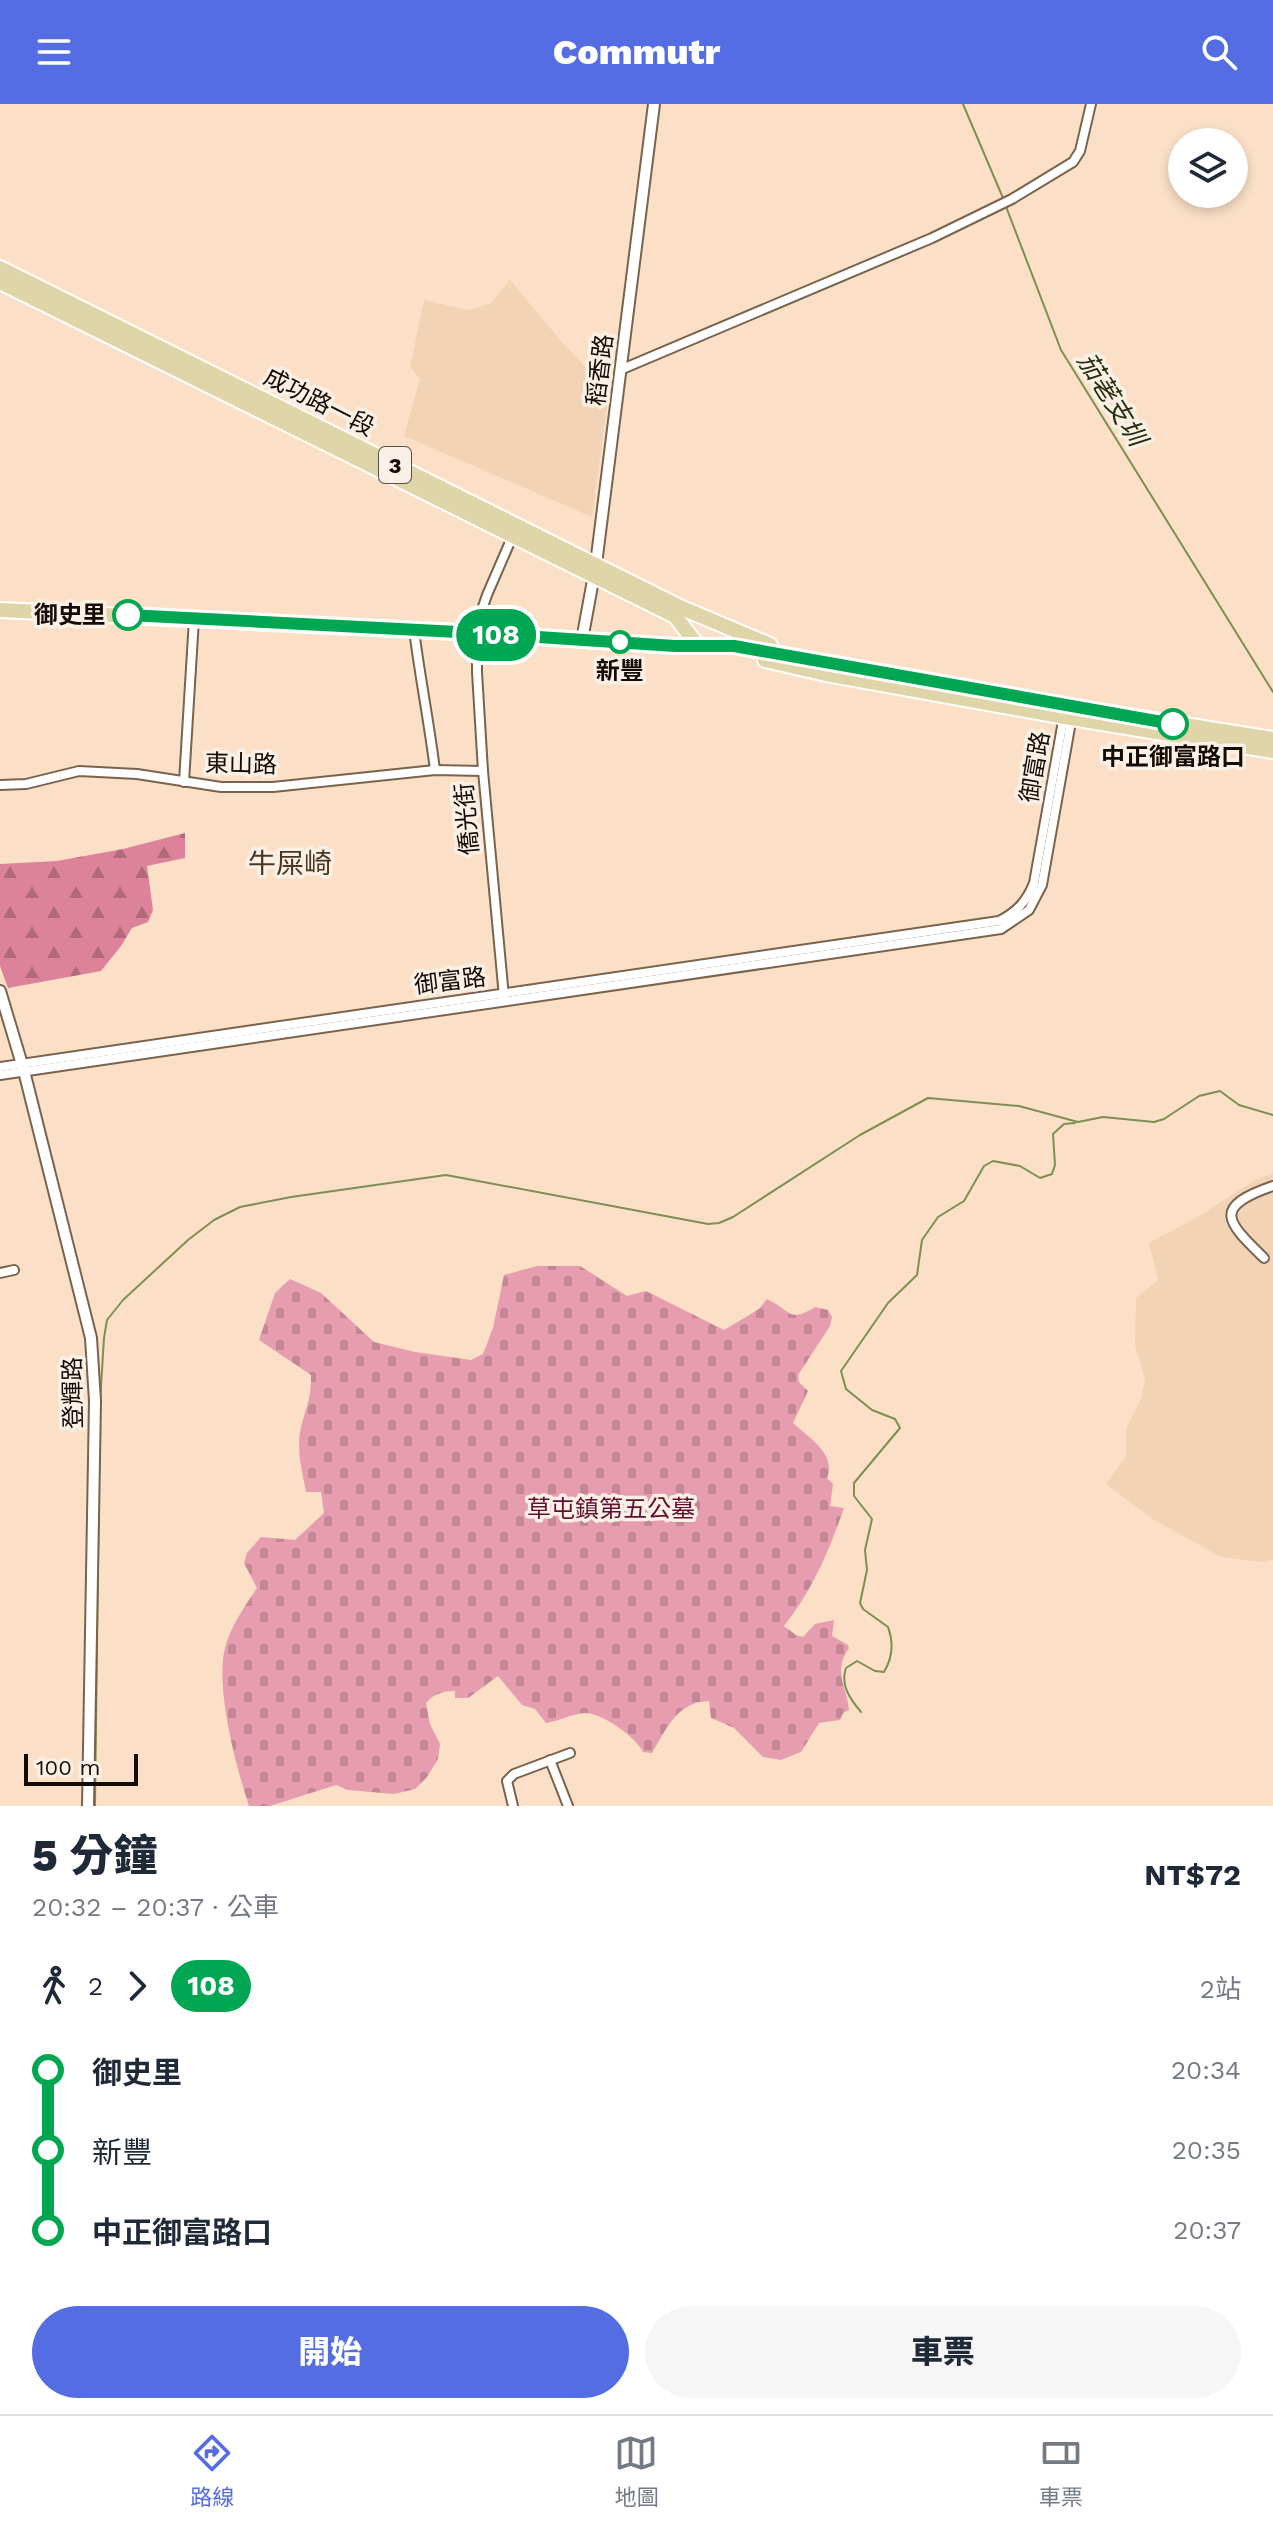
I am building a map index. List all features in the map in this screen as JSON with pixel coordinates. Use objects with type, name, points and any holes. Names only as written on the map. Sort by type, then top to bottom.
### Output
[{"type":"main road","name":"成功路一段","points":[[0,268],[595,571],[675,616],[698,646]]},
{"type":"main road","name":"成功路一段","points":[[0,282],[514,530]]},
{"type":"main road","name":"成功路一段","points":[[595,571],[792,655]]},
{"type":"main road","points":[[0,610],[698,646]]},
{"type":"main road","name":"3","points":[[698,646],[734,646],[792,655],[1070,714],[1273,739]]},
{"type":"main road","name":"3","points":[[698,646],[826,674],[1273,751]]},
{"type":"street","name":"稻香路","points":[[582,640],[595,571],[654,104]]},
{"type":"street","points":[[620,370],[932,238],[1012,199],[1073,162],[1080,151],[1091,104]]},
{"type":"street","name":"僑光街","points":[[504,998],[483,771],[477,633],[487,595],[514,530]]},
{"type":"street","points":[[184,782],[194,619]]},
{"type":"street","points":[[414,630],[422,688],[427,700],[435,770]]},
{"type":"street","name":"御富路","points":[[0,1067],[23,1067],[504,998],[999,921],[1023,905],[1034,883],[1070,714]]},
{"type":"street","name":"東山路","points":[[0,785],[26,784],[93,770],[221,787],[273,787],[435,770],[483,771]]},
{"type":"street","name":"登輝路","points":[[0,991],[23,1067],[93,1352],[95,1401],[88,1806]]},
{"type":"street","name":"御富路","points":[[0,1075],[23,1067]]},
{"type":"street","points":[[1264,1258],[1236,1231],[1230,1219],[1238,1201],[1273,1186]]},
{"type":"street","points":[[0,1273],[14,1270]]},
{"type":"street","points":[[513,1806],[507,1781],[514,1774],[570,1753]]},
{"type":"street","points":[[550,1760],[568,1806]]},
{"type":"shaded area","points":[[510,280],[609,392],[592,517],[404,436],[420,379],[410,367],[424,300],[468,310],[490,304]]},
{"type":"shaded area","points":[[1273,1173],[1273,1560],[1262,1562],[1221,1557],[1154,1520],[1106,1484],[1126,1456],[1126,1428],[1141,1399],[1145,1380],[1135,1345],[1136,1298],[1158,1280],[1149,1243],[1201,1215],[1255,1180]]},
{"type":"green space","points":[[185,833],[185,858],[147,866],[153,910],[148,922],[132,928],[101,971],[8,988],[0,966],[0,864],[57,861]]},
{"type":"green space","name":"草屯鎮第五公墓","points":[[537,1266],[580,1266],[627,1296],[646,1291],[724,1330],[759,1309],[767,1299],[794,1315],[815,1307],[828,1310],[832,1317],[830,1326],[798,1375],[799,1382],[808,1391],[793,1423],[825,1454],[829,1469],[827,1478],[833,1484],[830,1506],[844,1508],[819,1570],[784,1626],[803,1637],[815,1624],[834,1620],[832,1636],[849,1648],[841,1672],[849,1710],[843,1713],[840,1720],[819,1723],[801,1752],[781,1760],[763,1757],[734,1728],[711,1718],[709,1701],[698,1702],[674,1718],[652,1753],[643,1752],[633,1739],[599,1716],[584,1713],[546,1723],[535,1709],[522,1705],[498,1676],[468,1698],[455,1698],[455,1691],[446,1692],[435,1695],[426,1703],[430,1724],[440,1744],[438,1759],[415,1789],[394,1794],[348,1790],[336,1785],[270,1806],[249,1806],[233,1749],[223,1684],[227,1640],[257,1588],[244,1563],[247,1553],[261,1537],[295,1540],[324,1513],[321,1492],[306,1492],[299,1451],[311,1375],[259,1340],[275,1293],[290,1279],[321,1293],[374,1342],[471,1360],[483,1354],[493,1328],[504,1275]]},
{"type":"waterway","name":"茄荖支圳","points":[[963,104],[1003,198]]},
{"type":"waterway","name":"茄荖支圳","points":[[1005,204],[1061,350],[1273,692]]},
{"type":"waterway","points":[[95,1806],[100,1402],[107,1320],[123,1300],[214,1220],[240,1207],[291,1197],[446,1175],[708,1224],[719,1223],[860,1135],[928,1098],[1019,1106],[1078,1122],[1103,1117],[1154,1122],[1164,1119],[1199,1096],[1220,1091],[1239,1105],[1273,1115]]},
{"type":"waterway","points":[[861,1712],[845,1686],[846,1668],[857,1661],[875,1671],[884,1672],[892,1644],[888,1627],[863,1609],[860,1603],[867,1570],[865,1550],[872,1519],[854,1496],[854,1483],[900,1428],[895,1419],[872,1410],[846,1389],[841,1371],[888,1303],[917,1275],[922,1240],[938,1217],[964,1201],[984,1166],[993,1161],[1020,1166],[1040,1178],[1052,1174],[1055,1165],[1053,1134],[1064,1124],[1075,1123]]},
{"type":"bus line","name":"108","points":[[128,615],[675,646],[734,646],[1173,724]]},
{"type":"place","name":"御史里","points":[[128,615]]},
{"type":"place","name":"新豐","points":[[620,642]]},
{"type":"place","name":"中正御富路口","points":[[1173,724]]},
{"type":"district","name":"牛屎崎","points":[[290,863]]}]
